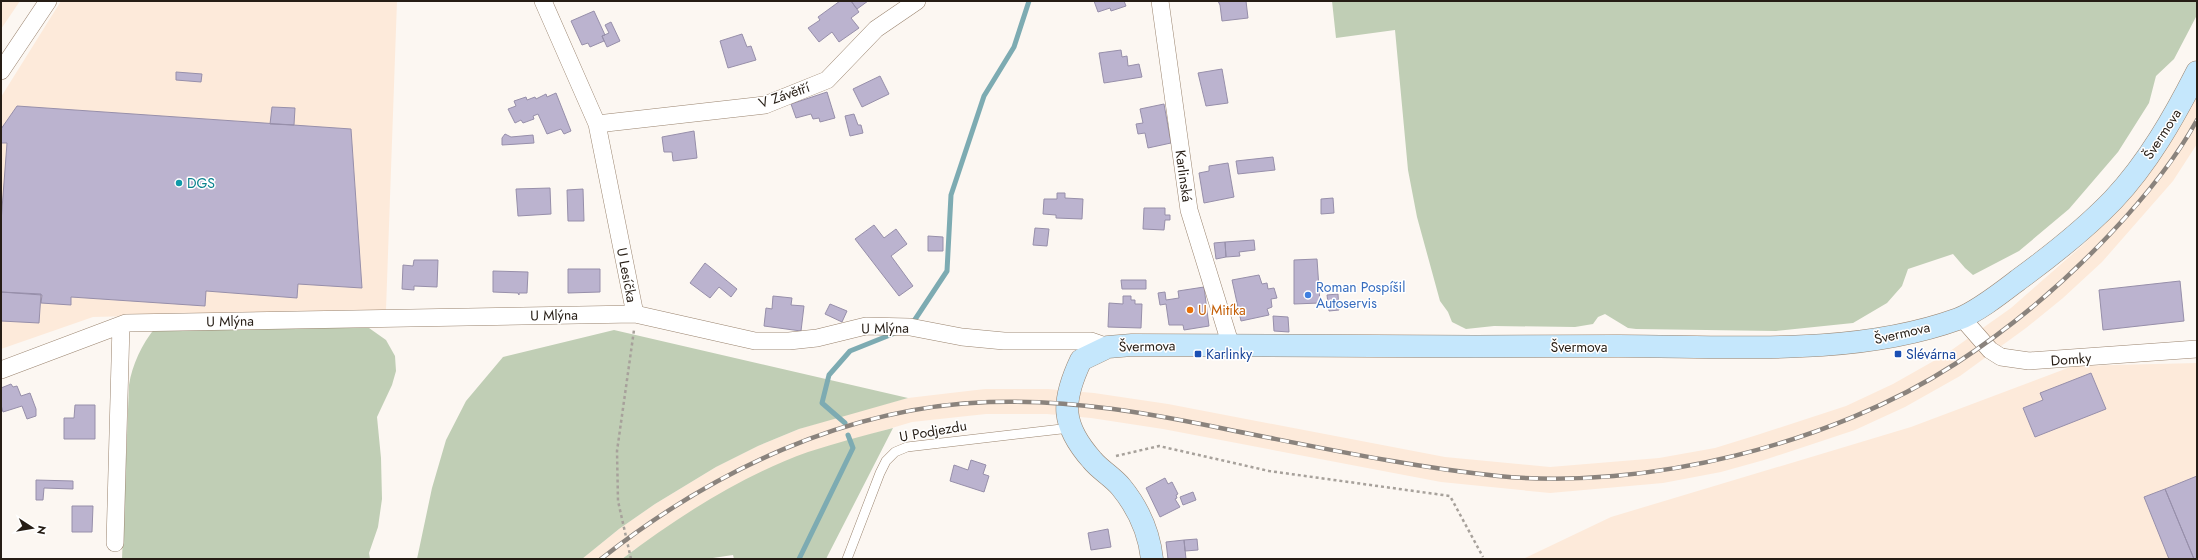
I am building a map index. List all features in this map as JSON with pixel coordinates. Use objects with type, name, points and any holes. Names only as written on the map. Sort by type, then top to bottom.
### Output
[{"type":"street","points":[[1,71],[48,1]]},
{"type":"street","name":"U Lesíčka","points":[[543,1],[597,124],[635,314]]},
{"type":"street","name":"V Závětří","points":[[597,124],[765,105],[827,80],[876,29],[917,1]]},
{"type":"street","name":"Karlinská","points":[[1160,1],[1189,210],[1231,346]]},
{"type":"street","name":"Švermova","points":[[1152,559],[1150,543],[1140,513],[1120,486],[1092,461],[1070,428],[1066,414],[1067,396],[1081,360],[1108,347],[1132,345],[1837,345],[1920,330],[1962,318],[2045,261],[2083,228],[2114,199],[2145,160],[2180,105],[2197,72]]},
{"type":"street","name":"U Mlýna","points":[[1,370],[121,325],[134,323],[635,314],[755,341],[789,341],[866,326],[910,327],[962,337],[1004,341],[1091,341],[1108,347]]},
{"type":"street","name":"Domky","points":[[1962,318],[1990,350],[2001,357],[2029,361],[2197,349]]},
{"type":"street","points":[[115,543],[121,325]]},
{"type":"lane","name":"U Podjezdu","points":[[847,559],[880,473],[886,461],[895,452],[907,447],[950,441],[1070,428]]},
{"type":"path","name":"U Lesíčka","points":[[631,559],[618,501],[617,451],[633,340],[635,314]]},
{"type":"path","points":[[1092,461],[1159,446],[1269,471],[1450,496],[1483,557]]},
{"type":"shaded area","points":[[1,1],[20,1],[1,29]]},
{"type":"shaded area","points":[[61,1],[397,1],[386,310],[93,317],[1,349],[1,97]]},
{"type":"shaded area","points":[[2197,94],[2197,144],[2173,181],[2102,262],[2063,298],[2026,328],[1960,376],[1905,407],[1855,430],[1764,460],[1721,472],[1663,483],[1550,493],[1441,482],[1163,429],[1091,418],[1047,414],[986,414],[912,422],[808,453],[635,549],[622,559],[582,559],[619,529],[655,504],[716,467],[758,446],[799,429],[908,398],[985,389],[1048,389],[1094,393],[1168,404],[1445,457],[1550,467],[1659,458],[1715,448],[1846,406],[1893,384],[1946,354],[2011,308],[2084,244],[2121,204]]},
{"type":"shaded area","points":[[2197,363],[2197,559],[1523,559],[1611,517],[1911,427],[2073,366]]},
{"type":"green space","points":[[1332,1],[2197,1],[2197,15],[2174,59],[2156,76],[2149,103],[2118,152],[2069,209],[2019,251],[1973,275],[1953,254],[1908,269],[1902,286],[1887,303],[1853,323],[1776,331],[1636,329],[1628,328],[1605,314],[1598,317],[1593,324],[1575,327],[1494,326],[1466,329],[1452,322],[1448,312],[1440,301],[1417,217],[1408,170],[1395,30],[1336,38]]},
{"type":"green space","points":[[263,325],[369,328],[386,340],[395,356],[396,371],[392,385],[377,417],[381,458],[382,499],[378,527],[369,553],[370,559],[122,559],[129,385],[135,362],[146,341],[155,328]]},
{"type":"green space","points":[[614,330],[908,398],[799,429],[758,446],[716,467],[655,504],[619,529],[582,559],[417,559],[432,488],[446,440],[466,401],[503,357]]},
{"type":"green space","points":[[893,428],[826,559],[734,559],[733,555],[706,559],[622,559],[711,498],[759,473],[808,452]]},
{"type":"building","points":[[840,1],[851,1],[859,12],[851,18],[859,28],[839,42],[832,32],[819,42],[808,28],[820,20],[818,17]]},
{"type":"building","points":[[851,1],[868,1],[857,9]]},
{"type":"building","points":[[1094,1],[1124,1],[1126,6],[1111,11],[1110,8],[1098,12]]},
{"type":"building","points":[[1218,1],[1246,1],[1248,18],[1222,21]]},
{"type":"building","points":[[594,11],[605,35],[602,36],[604,41],[590,47],[588,43],[582,45],[571,21]]},
{"type":"building","points":[[611,22],[620,41],[607,47],[602,36],[609,33],[605,25]]},
{"type":"building","points":[[742,34],[747,47],[751,46],[756,60],[728,68],[720,41]]},
{"type":"building","points":[[1121,50],[1122,57],[1127,56],[1128,66],[1139,64],[1142,77],[1104,83],[1099,53]]},
{"type":"building","points":[[1222,69],[1228,103],[1206,106],[1198,73]]},
{"type":"building","points":[[176,72],[202,74],[201,82],[176,80]]},
{"type":"building","points":[[880,76],[889,94],[862,107],[853,89]]},
{"type":"building","points":[[827,92],[835,118],[820,122],[819,118],[813,119],[811,114],[796,118],[791,104]]},
{"type":"building","points":[[556,93],[571,131],[564,134],[561,129],[547,134],[538,114],[533,116],[534,119],[523,123],[521,120],[515,123],[508,109],[516,106],[514,101],[526,97],[527,100],[535,97],[536,99],[546,94],[547,97]]},
{"type":"building","points":[[1164,104],[1171,143],[1148,148],[1145,133],[1138,134],[1136,124],[1143,123],[1140,109]]},
{"type":"building","name":"DGS","points":[[17,106],[351,129],[362,288],[298,284],[297,298],[206,291],[205,306],[71,297],[71,305],[41,303],[42,295],[1,292],[1,222],[7,143],[1,143],[1,129]]},
{"type":"building","points":[[272,107],[295,108],[294,125],[270,124]]},
{"type":"building","points":[[854,114],[858,125],[861,125],[863,133],[850,136],[845,116]]},
{"type":"building","points":[[694,131],[697,158],[673,161],[672,152],[664,152],[662,137]]},
{"type":"building","points":[[505,134],[511,137],[533,135],[534,143],[502,145],[502,138]]},
{"type":"building","points":[[1273,157],[1275,170],[1238,174],[1236,161]]},
{"type":"building","points":[[1228,163],[1234,197],[1204,203],[1199,173],[1209,171],[1209,166]]},
{"type":"building","points":[[550,188],[551,214],[518,216],[516,189]]},
{"type":"building","points":[[583,189],[584,221],[568,221],[567,190]]},
{"type":"building","points":[[1057,193],[1065,193],[1065,198],[1083,199],[1082,219],[1056,218],[1056,215],[1043,214],[1044,199],[1057,199]]},
{"type":"building","points":[[1333,198],[1334,213],[1321,214],[1321,199]]},
{"type":"building","points":[[1144,208],[1165,208],[1165,215],[1170,215],[1170,220],[1165,220],[1164,230],[1143,229]]},
{"type":"building","points":[[874,225],[884,238],[896,229],[907,244],[891,256],[913,286],[899,296],[855,239]]},
{"type":"building","points":[[1035,228],[1049,229],[1047,246],[1033,245]]},
{"type":"building","points":[[928,236],[943,237],[943,251],[928,251]]},
{"type":"building","points":[[1254,240],[1255,250],[1239,252],[1240,256],[1226,257],[1225,242]]},
{"type":"building","points":[[1225,242],[1226,257],[1216,259],[1214,243]]},
{"type":"building","points":[[1317,259],[1320,303],[1294,304],[1294,260]]},
{"type":"building","points":[[414,260],[438,260],[437,287],[414,286],[414,290],[402,289],[403,265],[413,266]]},
{"type":"building","points":[[705,263],[737,289],[731,297],[719,287],[710,298],[690,283]]},
{"type":"building","points":[[568,269],[600,269],[600,292],[568,293]]},
{"type":"building","points":[[493,271],[528,272],[527,293],[519,293],[519,295],[518,293],[493,292]]},
{"type":"building","points":[[1259,275],[1262,284],[1267,283],[1268,289],[1274,288],[1277,298],[1271,299],[1272,307],[1267,309],[1269,315],[1241,321],[1232,280]]},
{"type":"building","points":[[1121,280],[1146,280],[1146,289],[1122,289]]},
{"type":"building","points":[[2180,281],[2184,321],[2103,330],[2099,290]]},
{"type":"building","points":[[1204,287],[1209,326],[1184,330],[1183,325],[1169,325],[1166,304],[1160,305],[1158,293],[1165,292],[1166,300],[1179,298],[1178,291]]},
{"type":"building","points":[[1,292],[41,294],[39,323],[1,321]]},
{"type":"building","points":[[1338,294],[1339,310],[1329,311],[1327,295]]},
{"type":"building","points":[[773,296],[792,298],[791,305],[804,306],[801,331],[764,326],[766,308],[772,309]]},
{"type":"building","points":[[1123,296],[1131,296],[1131,300],[1135,300],[1135,304],[1142,304],[1141,328],[1108,327],[1109,303],[1123,304]]},
{"type":"building","points":[[830,304],[847,311],[842,322],[825,314]]},
{"type":"building","points":[[1273,316],[1288,317],[1289,332],[1274,331]]},
{"type":"building","points":[[2091,373],[2106,409],[2035,437],[2023,408],[2043,400],[2040,393]]},
{"type":"building","points":[[11,384],[13,387],[17,386],[21,396],[30,393],[36,409],[36,416],[27,419],[22,406],[3,412],[1,405],[1,388]]},
{"type":"building","points":[[75,405],[95,405],[95,439],[64,439],[64,418],[74,418]]},
{"type":"building","points":[[971,460],[986,465],[983,474],[989,476],[984,492],[950,481],[954,465],[968,470]]},
{"type":"building","points":[[2197,476],[2197,559],[2194,559],[2165,489]]},
{"type":"building","points":[[1165,478],[1168,484],[1172,482],[1178,494],[1176,495],[1177,498],[1175,499],[1180,507],[1160,517],[1146,488]]},
{"type":"building","points":[[36,480],[73,481],[73,489],[44,488],[43,500],[36,500]]},
{"type":"building","points":[[2165,489],[2194,559],[2169,559],[2144,497]]},
{"type":"building","points":[[1193,492],[1196,500],[1183,505],[1180,497]]},
{"type":"building","points":[[72,506],[93,506],[92,532],[72,532]]},
{"type":"building","points":[[1108,529],[1111,547],[1091,550],[1088,533]]},
{"type":"building","points":[[1197,539],[1198,550],[1185,551],[1184,540]]},
{"type":"building","points":[[1184,540],[1186,559],[1168,559],[1166,542]]},
{"type":"waterway","points":[[912,324],[947,271],[951,195],[984,96],[1014,47],[1029,1]]},
{"type":"waterway","points":[[845,423],[822,403],[829,375],[850,351],[895,333]]},
{"type":"waterway","points":[[799,559],[853,448],[848,435]]},
{"type":"railway","points":[[601,559],[644,527],[688,498],[735,472],[783,449],[833,431],[884,416],[936,407],[989,402],[1051,403],[1113,409],[1174,419],[1432,468],[1498,476],[1555,479],[1614,476],[1674,468],[1735,456],[1795,439],[1852,417],[1906,392],[1955,364],[1997,335],[2037,303],[2075,269],[2111,233],[2158,179],[2197,120]]},
{"type":"place","name":"DGS","points":[[179,183]]},
{"type":"place","name":"Roman Pospíšil Autoservis","points":[[1308,295]]},
{"type":"place","name":"U Mitíka","points":[[1190,310]]},
{"type":"place","name":"Karlinky","points":[[1198,354]]},
{"type":"place","name":"Slévárna","points":[[1898,354]]}]
